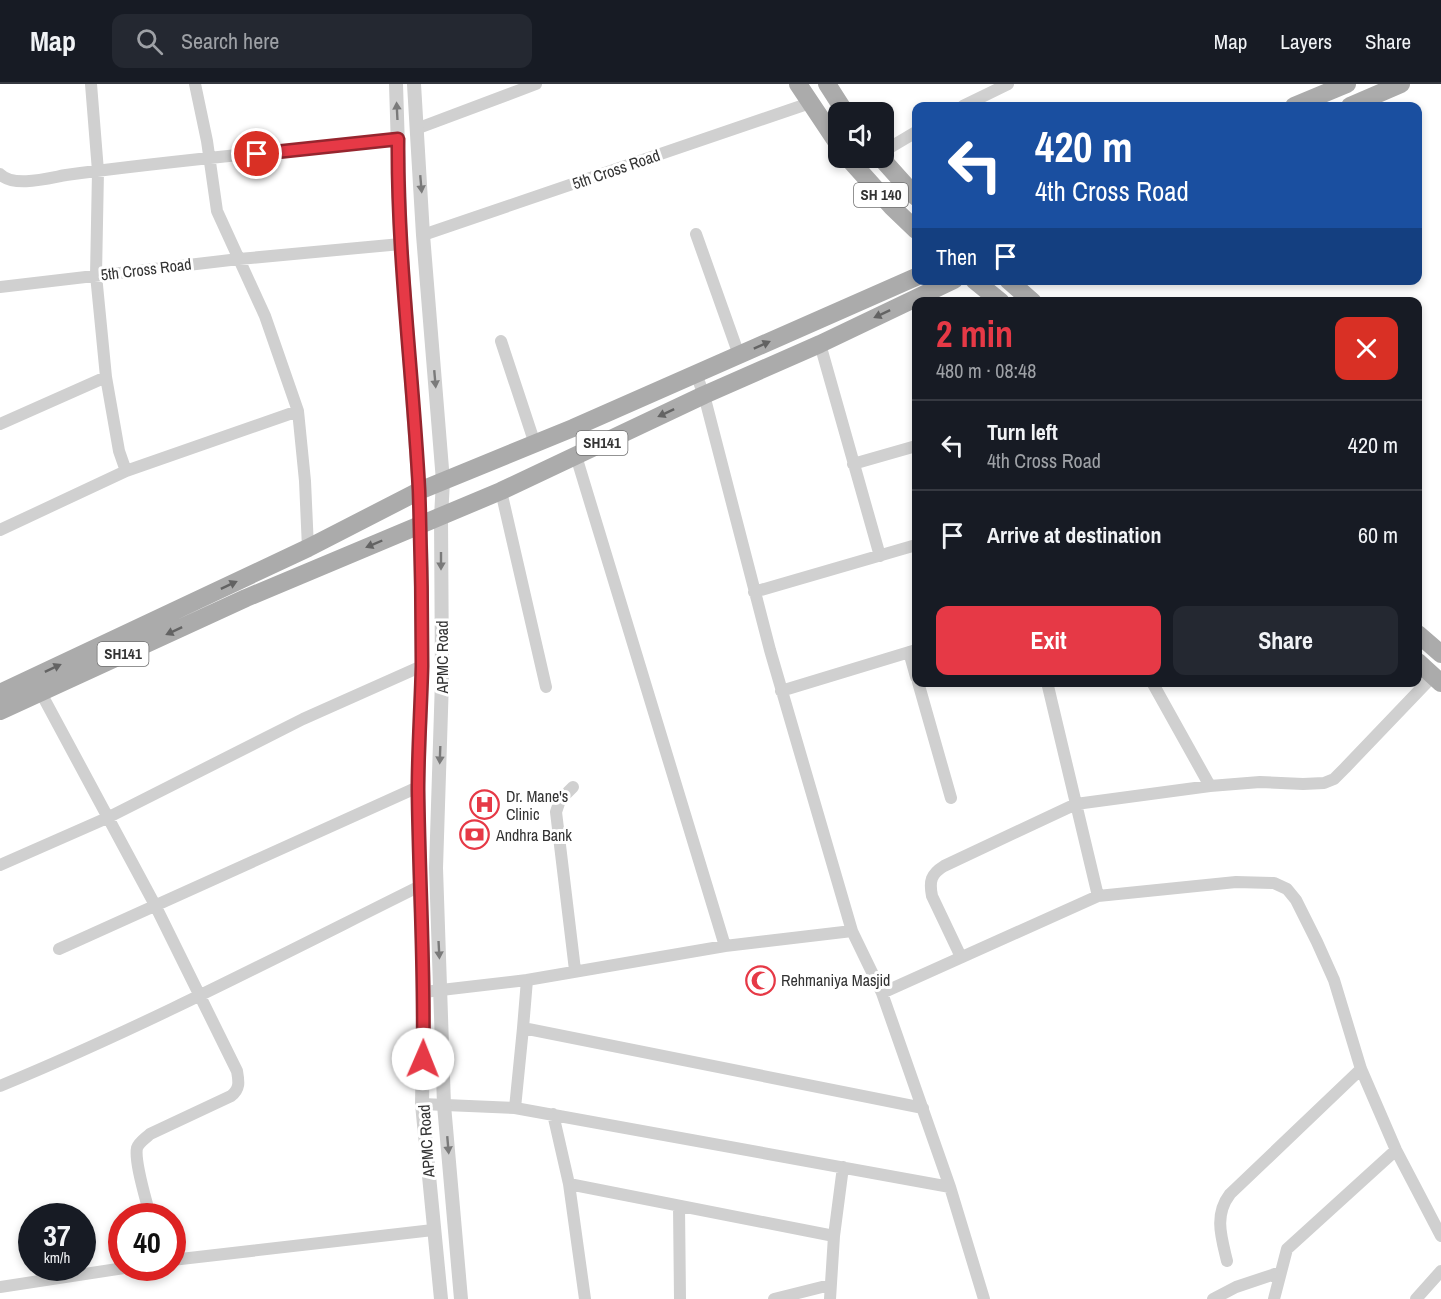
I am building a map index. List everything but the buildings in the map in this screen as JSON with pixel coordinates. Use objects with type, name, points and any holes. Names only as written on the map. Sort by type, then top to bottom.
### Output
[{"type":"main road","points":[[798,84],[828,130]]},
{"type":"main road","points":[[827,84],[839,102]]},
{"type":"main road","points":[[1304,102],[1347,84]]},
{"type":"main road","points":[[1354,102],[1364,91],[1401,84]]},
{"type":"main road","name":"SH 140","points":[[857,168],[912,226]]},
{"type":"main road","name":"SH 140","points":[[890,168],[912,193]]},
{"type":"main road","points":[[535,444],[912,279]]},
{"type":"main road","name":"SH141","points":[[918,297],[944,285]]},
{"type":"main road","points":[[980,285],[995,297]]},
{"type":"main road","points":[[1014,285],[1027,297]]},
{"type":"main road","name":"SH141","points":[[0,711],[246,598],[501,491],[912,300]]},
{"type":"main road","name":"SH141","points":[[0,693],[308,548],[419,491],[535,444]]},
{"type":"main road","points":[[1422,637],[1441,654]]},
{"type":"main road","points":[[1422,666],[1437,679]]},
{"type":"street","points":[[91,84],[98,171],[96,275],[106,377],[119,451],[126,471]]},
{"type":"street","points":[[195,84],[210,159],[217,211],[265,316],[298,411],[305,481],[308,548]]},
{"type":"street","name":"APMC Road","points":[[396,84],[401,244],[419,491],[422,571],[418,788],[424,992],[422,1104],[441,1299]]},
{"type":"street","name":"APMC Road","points":[[414,84],[423,235],[443,481],[441,517],[442,680],[436,868],[444,1105],[461,1299]]},
{"type":"street","points":[[416,129],[536,84]]},
{"type":"street","points":[[969,102],[993,87],[1008,84]]},
{"type":"street","name":"5th Cross Road","points":[[423,235],[810,104]]},
{"type":"street","points":[[894,145],[912,134]]},
{"type":"street","points":[[0,174],[17,182],[98,171],[398,139]]},
{"type":"street","points":[[696,234],[739,355]]},
{"type":"street","name":"5th Cross Road","points":[[0,287],[239,259],[401,244]]},
{"type":"street","points":[[501,341],[535,444]]},
{"type":"street","points":[[820,344],[880,556]]},
{"type":"street","points":[[696,374],[704,395],[781,691],[852,931],[882,993],[950,1187],[984,1299]]},
{"type":"street","points":[[0,424],[106,377]]},
{"type":"street","points":[[0,530],[126,471],[298,411]]},
{"type":"street","points":[[853,464],[912,447]]},
{"type":"street","points":[[576,456],[724,946]]},
{"type":"street","points":[[501,491],[546,687]]},
{"type":"street","points":[[754,591],[912,546]]},
{"type":"street","points":[[781,691],[912,651]]},
{"type":"street","points":[[0,865],[107,818],[303,719],[422,666]]},
{"type":"street","points":[[961,957],[932,896],[931,881],[936,871],[1076,804],[1210,786],[1260,782],[1324,783],[1334,779],[1437,679]]},
{"type":"street","points":[[919,687],[951,798]]},
{"type":"street","points":[[1048,687],[1098,896]]},
{"type":"street","points":[[1155,687],[1210,786]]},
{"type":"street","points":[[40,693],[155,905],[237,1071],[239,1086],[231,1096],[150,1134],[141,1141],[137,1149],[137,1159],[147,1203]]},
{"type":"street","points":[[573,787],[560,800],[556,812],[575,970]]},
{"type":"street","points":[[59,949],[418,788]]},
{"type":"street","points":[[882,993],[1098,896],[1236,882],[1274,883],[1287,889],[1296,900],[1334,980],[1360,1069],[1396,1150],[1441,1236]]},
{"type":"street","points":[[0,1086],[64,1060],[420,886]]},
{"type":"street","points":[[424,992],[527,980],[724,946],[852,931]]},
{"type":"street","points":[[515,1108],[527,980]]},
{"type":"street","points":[[523,1028],[923,1108]]},
{"type":"street","points":[[1227,1261],[1219,1218],[1230,1194],[1360,1069]]},
{"type":"street","points":[[422,1104],[515,1108],[950,1187]]},
{"type":"street","points":[[553,1114],[568,1184],[585,1299]]},
{"type":"street","points":[[1274,1299],[1287,1249],[1396,1150]]},
{"type":"street","points":[[830,1299],[834,1236],[843,1167]]},
{"type":"street","points":[[568,1184],[834,1236]]},
{"type":"street","points":[[679,1206],[680,1299]]},
{"type":"street","points":[[186,1258],[433,1230]]},
{"type":"street","points":[[0,1287],[108,1270]]},
{"type":"street","points":[[1416,1299],[1441,1271]]},
{"type":"street","points":[[1213,1299],[1236,1287],[1281,1272]]},
{"type":"street","points":[[774,1299],[830,1286]]},
{"type":"place","name":"Dr. Mane's Clinic","points":[[485,805]]},
{"type":"place","name":"Andhra Bank","points":[[475,835]]},
{"type":"place","name":"Rehmaniya Masjid","points":[[760,980]]},
{"type":"route","points":[[257,154],[398,139],[401,244],[419,491],[422,571],[418,788],[424,992],[423,1059]]}]
